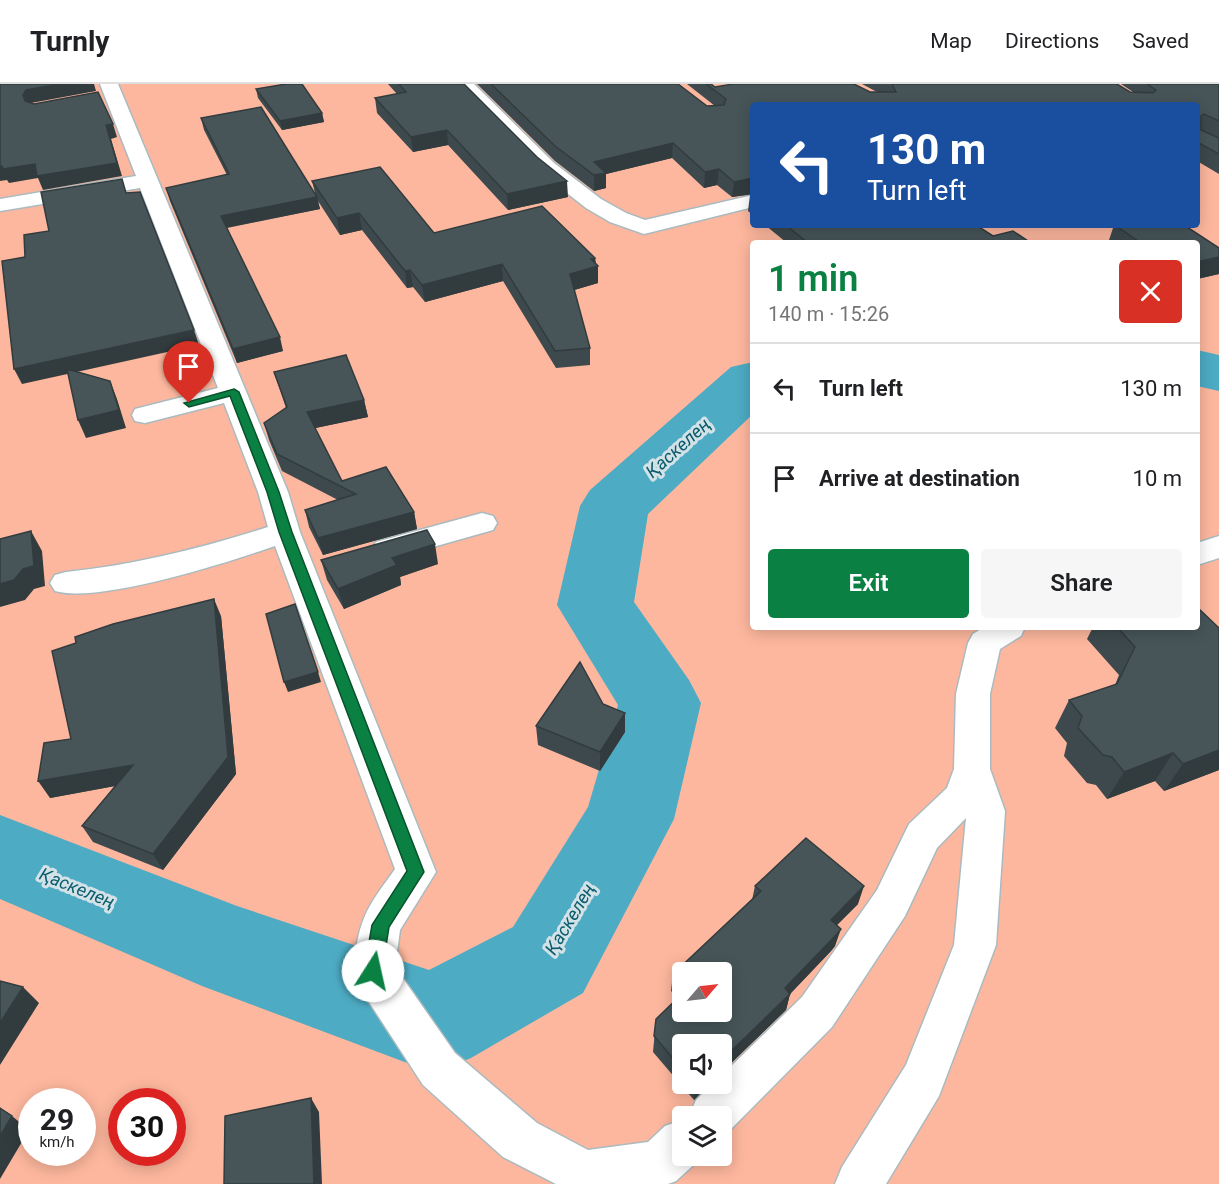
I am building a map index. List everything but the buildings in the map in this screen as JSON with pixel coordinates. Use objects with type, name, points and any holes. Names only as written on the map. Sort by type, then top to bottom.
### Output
[{"type":"street","points":[[464,84],[570,189],[627,222],[644,227],[750,202]]},
{"type":"street","points":[[105,93],[149,180],[273,492],[285,532],[316,571],[416,872],[380,925],[373,971],[439,1069],[520,1140],[586,1174],[659,1164],[672,1152]]},
{"type":"street","points":[[0,205],[149,180]]},
{"type":"street","points":[[146,415],[234,392]]},
{"type":"street","points":[[364,556],[482,523]]},
{"type":"street","points":[[66,583],[136,574],[236,548],[285,532]]},
{"type":"street","points":[[1200,553],[1219,547]]},
{"type":"street","points":[[722,1106],[817,1011],[891,903],[923,836],[963,797],[972,769],[973,694],[986,643],[1005,630]]},
{"type":"street","points":[[859,1184],[923,1080],[975,945],[986,811],[972,769]]},
{"type":"shaded area","points":[[0,84],[1219,84],[1219,1184],[0,1184]]},
{"type":"waterway","name":"Қаскелең","points":[[1200,369],[1219,373]]},
{"type":"waterway","name":"Қаскелең","points":[[0,856],[237,953],[434,1022],[548,960],[629,819],[660,703],[595,605],[615,506],[750,383]]},
{"type":"route","points":[[189,403],[234,392],[273,492],[285,532],[416,872],[380,925],[373,971]]}]
